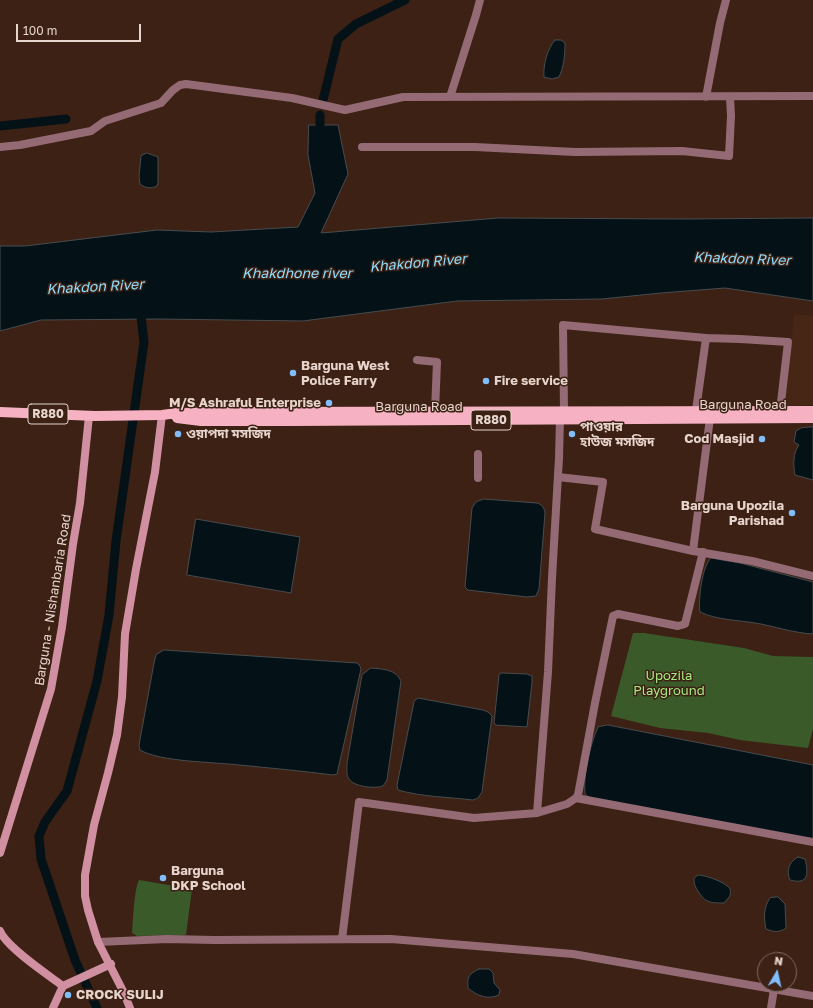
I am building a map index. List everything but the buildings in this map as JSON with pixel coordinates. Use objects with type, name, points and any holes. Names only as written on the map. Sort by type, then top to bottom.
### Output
[{"type":"main road","name":"Barguna Road","points":[[166,415],[201,421],[562,415],[696,410],[813,411]]},
{"type":"main road","name":"Barguna Road","points":[[0,412],[92,416],[148,416],[177,413],[435,411],[710,418],[813,418]]},
{"type":"street","points":[[450,97],[480,0]]},
{"type":"street","points":[[706,97],[720,23],[726,0]]},
{"type":"street","points":[[0,147],[20,145],[91,131],[105,121],[161,103],[173,90],[180,85],[186,84],[292,98],[345,110],[403,97],[813,96]]},
{"type":"street","points":[[362,147],[475,147],[575,152],[682,151],[729,156],[730,97]]},
{"type":"street","points":[[537,813],[548,672],[562,415],[562,325],[706,338],[788,342],[780,411]]},
{"type":"street","points":[[696,410],[706,338]]},
{"type":"street","points":[[417,360],[437,362],[435,411]]},
{"type":"street","points":[[130,1008],[98,942],[87,903],[85,874],[94,825],[117,735],[122,697],[125,634],[166,415]]},
{"type":"street","name":"Barguna - Nishanbaria Road","points":[[0,853],[51,689],[62,627],[92,416]]},
{"type":"street","points":[[693,551],[710,418]]},
{"type":"street","points":[[478,454],[478,478]]},
{"type":"street","points":[[558,477],[603,482],[595,529],[693,551],[752,561],[813,576]]},
{"type":"street","points":[[342,939],[359,802],[474,818],[537,813],[567,804],[576,798],[578,795],[613,616],[618,614],[678,626],[685,624],[703,552]]},
{"type":"street","points":[[576,798],[813,842]]},
{"type":"street","points":[[0,930],[2,937],[15,949],[63,986]]},
{"type":"street","points":[[98,942],[168,939],[391,939],[573,954],[757,986]]},
{"type":"street","points":[[53,1008],[63,986],[110,964]]},
{"type":"street","points":[[771,1008],[774,992]]},
{"type":"street","points":[[791,992],[813,996]]},
{"type":"shaded area","points":[[794,314],[813,316],[813,405],[785,406]]},
{"type":"green space","name":"Upozila Playground","points":[[633,633],[644,633],[744,648],[773,656],[813,657],[813,729],[808,748],[740,740],[708,733],[660,728],[611,716]]},
{"type":"green space","points":[[139,880],[192,889],[186,935],[137,936],[132,933],[135,898]]},
{"type":"water","points":[[555,40],[561,40],[565,43],[565,52],[561,73],[559,77],[552,79],[544,77],[544,68],[546,58]]},
{"type":"water","name":"Khakdhone river","points":[[309,125],[338,125],[348,174],[321,233],[498,218],[813,218],[813,301],[725,288],[602,299],[457,301],[303,321],[159,319],[41,320],[0,331],[0,246],[25,246],[157,230],[211,232],[298,227],[315,193],[308,155]]},
{"type":"water","points":[[147,153],[158,157],[158,183],[157,186],[153,188],[140,184],[139,176],[141,156]]},
{"type":"water","points":[[813,427],[813,480],[795,475],[795,455],[799,445],[794,442],[796,431],[801,428]]},
{"type":"water","points":[[484,499],[537,503],[544,508],[545,513],[539,589],[536,596],[527,597],[468,590],[465,587],[472,508],[476,502]]},
{"type":"water","points":[[196,519],[300,537],[291,593],[187,575]]},
{"type":"water","points":[[711,558],[740,563],[813,582],[813,634],[720,618],[700,612],[701,584],[705,568]]},
{"type":"water","points":[[164,650],[357,663],[361,669],[337,774],[333,775],[274,768],[188,761],[160,757],[140,750],[139,745],[154,663],[156,655]]},
{"type":"water","points":[[371,668],[384,669],[392,672],[399,677],[401,681],[387,780],[383,786],[379,787],[360,786],[352,782],[347,776],[347,763],[362,675]]},
{"type":"water","points":[[502,673],[527,674],[532,676],[527,727],[496,725],[494,723],[499,675]]},
{"type":"water","points":[[418,698],[483,710],[492,716],[482,792],[478,798],[473,800],[416,794],[398,790],[397,785],[414,702]]},
{"type":"water","points":[[608,725],[813,765],[813,841],[590,798],[585,794],[585,778],[592,742],[598,727]]},
{"type":"water","points":[[798,857],[805,859],[807,869],[806,877],[804,880],[800,881],[790,880],[788,870],[790,864]]},
{"type":"water","points":[[698,875],[720,881],[728,886],[730,889],[730,896],[724,903],[709,902],[703,898],[696,888],[694,879]]},
{"type":"water","points":[[778,897],[785,904],[786,928],[781,931],[774,931],[766,929],[765,913],[766,906],[770,898]]},
{"type":"water","points":[[479,969],[489,969],[493,973],[494,983],[500,990],[499,995],[487,997],[475,993],[468,988],[469,976]]},
{"type":"waterway","points":[[323,100],[338,39],[356,24],[405,0]]},
{"type":"waterway","points":[[320,115],[320,137]]},
{"type":"waterway","points":[[0,126],[66,119]]},
{"type":"waterway","points":[[97,1008],[75,960],[41,859],[39,836],[45,822],[67,791],[97,681],[109,615],[116,541],[144,342],[140,308]]},
{"type":"place","name":"Barguna West Police Farry","points":[[293,373]]},
{"type":"place","name":"Fire service","points":[[486,381]]},
{"type":"place","name":"M/S Ashraful Enterprise","points":[[329,403]]},
{"type":"place","name":"ওয়াপদা মসজিদ","points":[[178,434]]},
{"type":"place","name":"পাওয়ার হাউজ মসজিদ","points":[[572,434]]},
{"type":"place","name":"Cod Masjid","points":[[762,439]]},
{"type":"place","name":"Barguna Upozila Parishad","points":[[792,513]]},
{"type":"place","name":"Barguna DKP School","points":[[163,878]]},
{"type":"place","name":"CROCK SULIJ","points":[[68,995]]},
{"type":"water label","name":"Khakdon River","points":[[742,259]]},
{"type":"water label","name":"Khakdon River","points":[[418,263]]},
{"type":"water label","name":"Khakdon River","points":[[95,287]]}]
